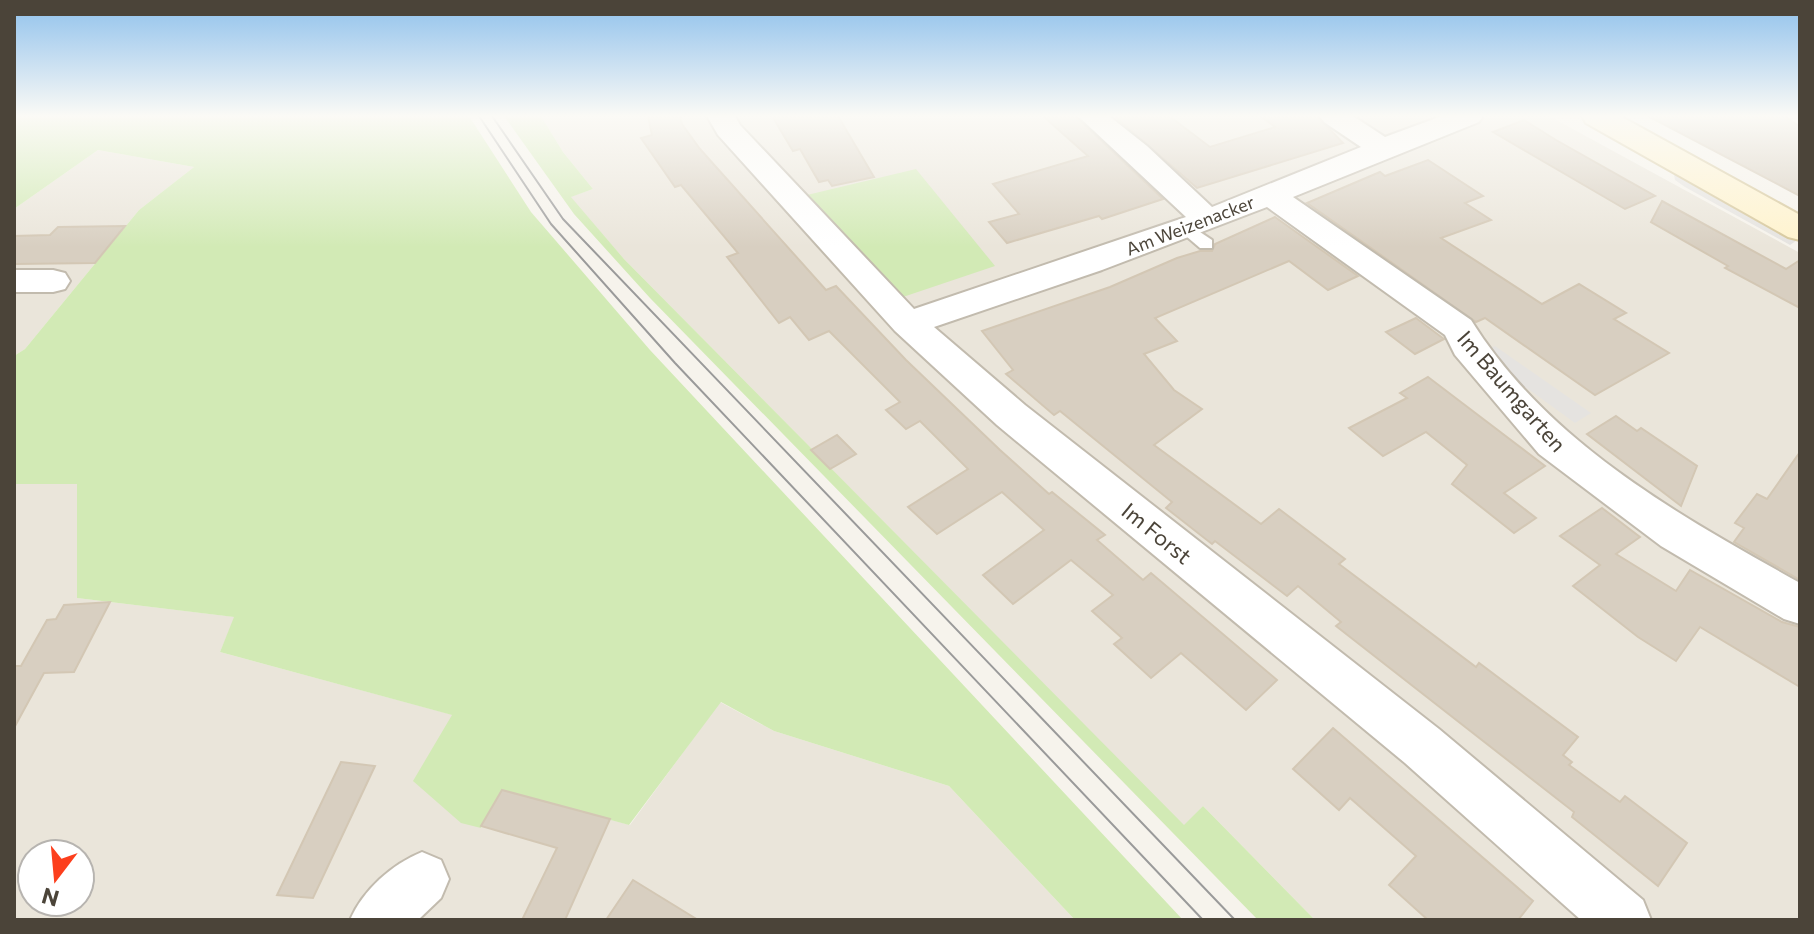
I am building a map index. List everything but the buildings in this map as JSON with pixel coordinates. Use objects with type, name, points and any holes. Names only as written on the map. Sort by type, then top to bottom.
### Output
[{"type":"main road","points":[[1675,160],[1800,229]]},
{"type":"street","name":"Im Forst","points":[[756,160],[907,323],[1024,425],[1422,746],[1623,920]]},
{"type":"street","points":[[1143,160],[1199,230]]},
{"type":"street","name":"Am Weizenacker","points":[[907,323],[1199,230],[1352,160]]},
{"type":"street","name":"Im Baumgarten","points":[[1270,195],[1459,328],[1468,346],[1553,444],[1676,534],[1800,605]]},
{"type":"street","points":[[14,281],[53,281]]},
{"type":"street","points":[[378,920],[422,879]]},
{"type":"shaded area","points":[[84,160],[152,160],[194,167],[139,210],[25,349],[14,356],[14,209]]},
{"type":"shaded area","points":[[569,160],[1629,160],[1800,253],[1800,920],[1315,920],[1203,806],[1184,826],[624,259],[570,197],[593,189]]},
{"type":"shaded area","points":[[1674,174],[1796,241],[1790,245],[1685,187],[1675,180]]},
{"type":"shaded area","points":[[1495,346],[1591,413],[1575,423],[1480,354]]},
{"type":"shaded area","points":[[14,484],[77,484],[77,598],[235,617],[220,652],[453,715],[481,828],[502,790],[630,825],[720,702],[774,731],[949,786],[1075,920],[14,920]]},
{"type":"green space","points":[[14,160],[84,160],[14,209]]},
{"type":"green space","points":[[152,160],[497,160],[531,212],[650,350],[1183,920],[1075,920],[949,786],[774,731],[721,702],[629,825],[502,790],[481,828],[461,823],[413,781],[452,715],[220,652],[234,617],[77,598],[77,484],[14,484],[14,356],[25,349],[139,210],[194,167]]},
{"type":"green space","points":[[535,160],[569,160],[593,189],[571,197],[624,259],[1184,825],[1203,806],[1315,920],[1258,920],[650,298],[574,214]]},
{"type":"green space","points":[[916,169],[995,266],[903,297],[807,195]]},
{"type":"tram line","points":[[508,160],[551,224],[675,363],[1203,920]]},
{"type":"tram line","points":[[522,160],[563,219],[1235,920]]}]
